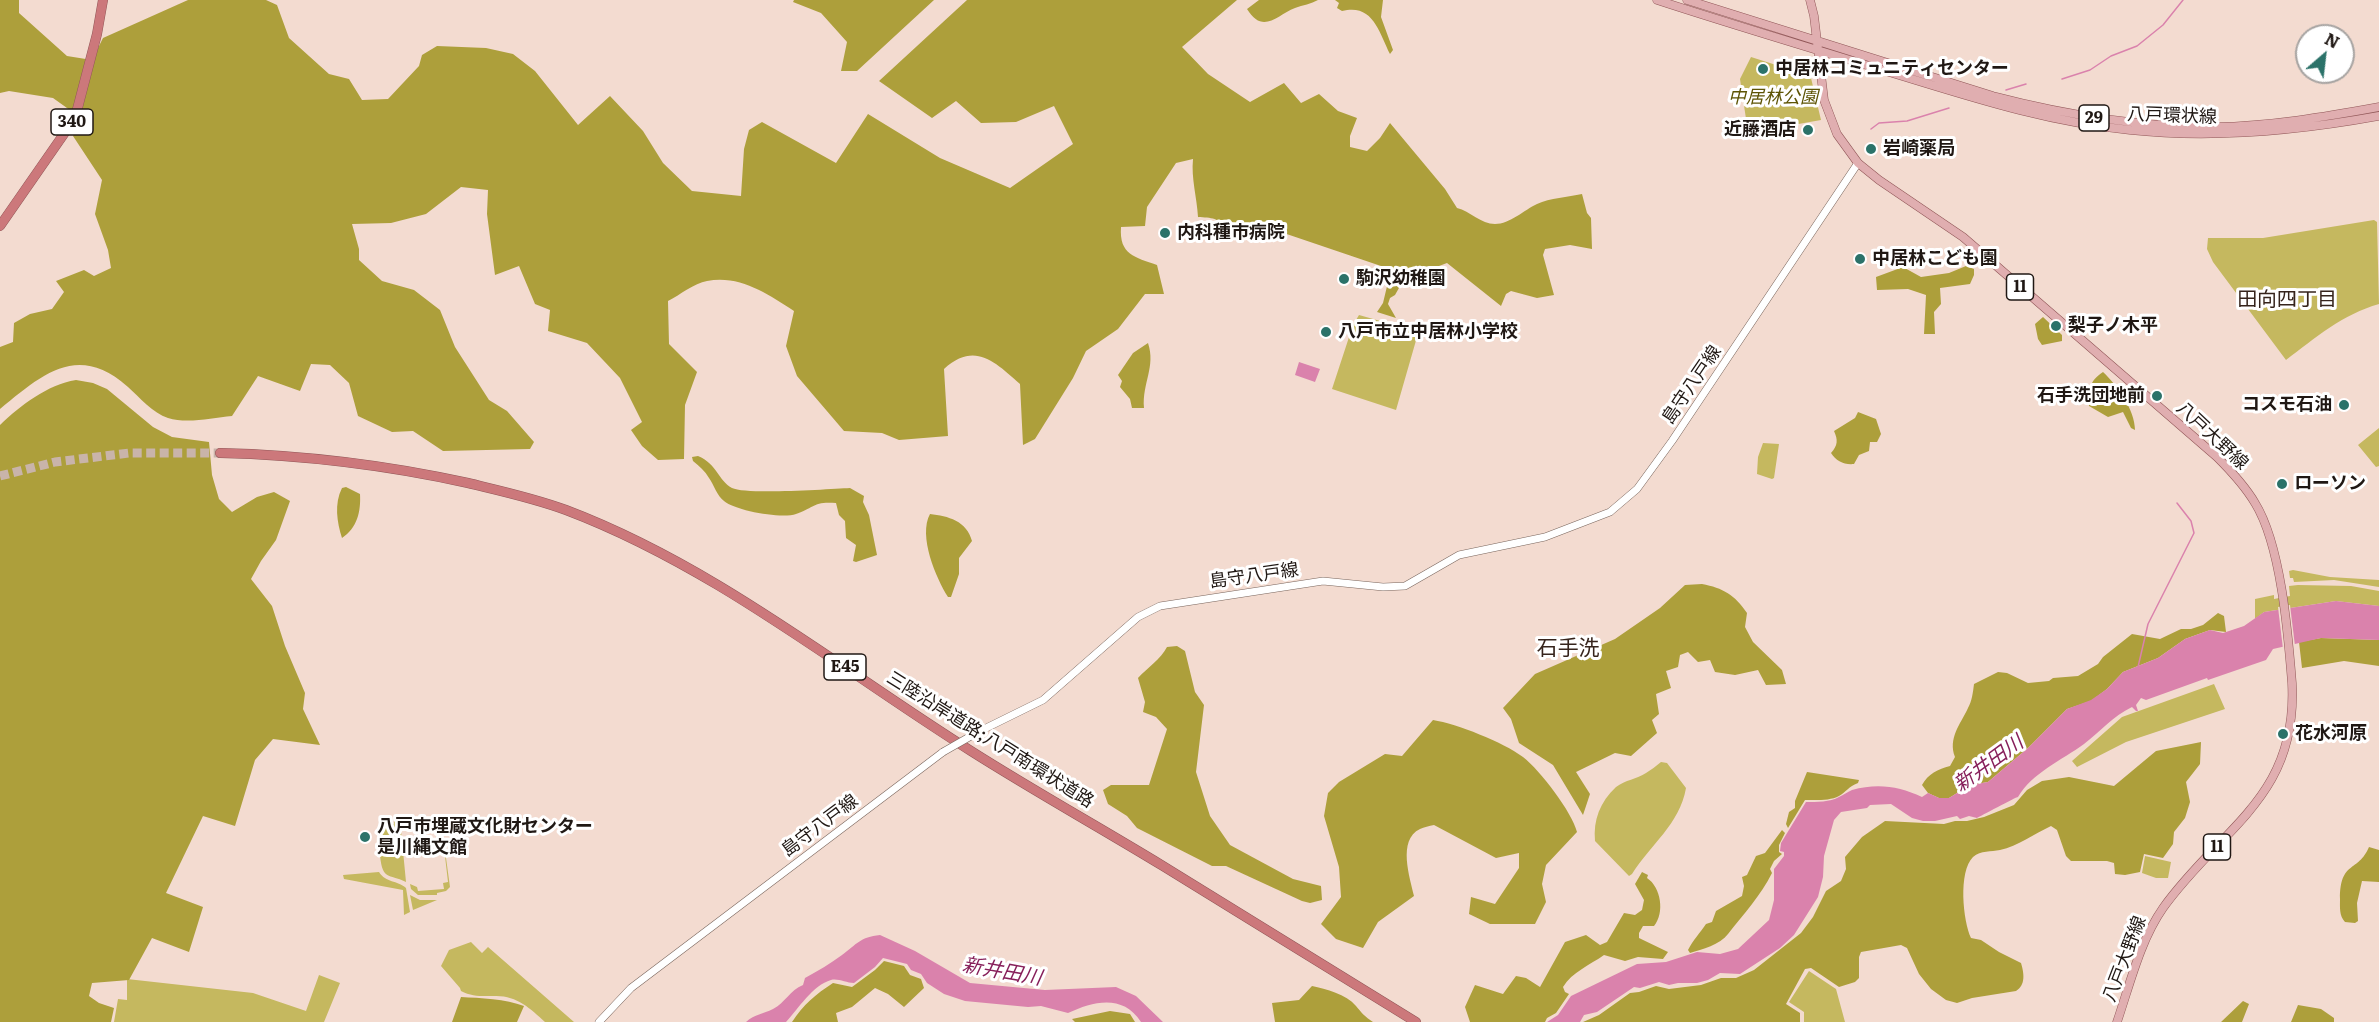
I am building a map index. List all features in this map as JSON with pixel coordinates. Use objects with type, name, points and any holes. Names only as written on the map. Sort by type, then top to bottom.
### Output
[{"type":"highway","name":"340","points":[[0,226],[75,117],[97,34],[103,0]]},
{"type":"highway","name":"三陸沿岸道路;八戸南環状道路","points":[[220,453],[276,454],[348,462],[435,476],[544,502],[589,519],[643,544],[739,598],[971,751],[1416,1022]]},
{"type":"main road","name":"八戸環状線","points":[[1657,0],[2021,112],[2112,128],[2157,132],[2228,133],[2313,127],[2379,116]]},
{"type":"main road","name":"八戸環状線","points":[[1687,0],[1993,96],[2035,107],[2103,119],[2185,126],[2227,126],[2289,121],[2379,107]]},
{"type":"main road","name":"八戸大野線","points":[[1810,0],[1824,100],[1830,119],[1846,148],[1858,163],[1963,237],[2226,466],[2255,502],[2268,531],[2281,595],[2291,666],[2292,723],[2285,750],[2272,780],[2252,808],[2162,909],[2144,944],[2117,1022]]},
{"type":"main road","name":"島守八戸線","points":[[598,1022],[631,988],[943,752],[1043,700],[1138,617],[1160,606],[1323,581],[1383,587],[1405,586],[1460,555],[1545,537],[1610,512],[1637,489],[1672,441],[1858,163]]},
{"type":"green space","name":"中居林公園","points":[[1751,57],[1795,71],[1797,79],[1811,78],[1821,120],[1759,131],[1759,135],[1748,132],[1740,79]]},
{"type":"green space","points":[[2374,220],[2377,222],[2379,304],[2341,320],[2286,360],[2213,262],[2207,249],[2208,238],[2263,238]]},
{"type":"green space","points":[[1359,315],[1412,330],[1417,337],[1396,410],[1332,389],[1353,325]]},
{"type":"green space","points":[[2379,428],[2379,466],[2376,467],[2358,445]]},
{"type":"green space","points":[[1763,443],[1779,444],[1772,479],[1757,474],[1758,457]]},
{"type":"green space","points":[[2289,571],[2330,577],[2379,580],[2379,587],[2334,580],[2294,582],[2293,578],[2290,578]]},
{"type":"green space","points":[[2289,586],[2351,586],[2379,591],[2379,606],[2336,601],[2264,612],[2255,619],[2255,599],[2274,595],[2274,599],[2290,596]]},
{"type":"green space","points":[[2214,684],[2225,709],[2126,742],[2077,767],[2072,761],[2122,717]]},
{"type":"green space","points":[[1661,762],[1667,763],[1686,788],[1683,801],[1664,834],[1629,876],[1595,841],[1595,826],[1602,805],[1616,787],[1650,771]]},
{"type":"green space","points":[[394,820],[400,820],[406,882],[387,875],[381,864],[380,856],[386,854],[381,826],[394,824]]},
{"type":"green space","points":[[443,836],[450,887],[437,895],[418,895],[411,889],[410,884],[417,887],[418,891],[444,889],[443,883],[448,882],[443,839],[439,837]]},
{"type":"green space","points":[[2145,856],[2171,862],[2168,878],[2156,878],[2142,873]]},
{"type":"green space","points":[[379,872],[385,878],[406,888],[410,912],[404,915],[403,890],[344,879],[343,875]]},
{"type":"green space","points":[[410,895],[420,900],[437,900],[413,910]]},
{"type":"green space","points":[[471,942],[482,953],[488,947],[574,1022],[545,1022],[516,1000],[502,996],[473,995],[461,991],[441,966],[449,950]]},
{"type":"green space","points":[[1809,971],[1836,989],[1845,1022],[1804,1022],[1804,1012],[1789,1002]]},
{"type":"green space","points":[[319,975],[340,983],[324,1022],[114,1022],[118,999],[127,1000],[127,979],[253,993],[306,1011]]},
{"type":"shaded area","points":[[0,0],[19,0],[19,13],[67,56],[92,60],[103,38],[188,0],[266,0],[277,5],[289,38],[329,74],[349,79],[362,100],[388,99],[419,66],[422,55],[437,46],[486,48],[513,54],[535,71],[578,125],[610,96],[643,131],[663,163],[692,191],[741,196],[744,149],[749,130],[762,122],[836,163],[868,114],[940,158],[1010,188],[1073,144],[1054,106],[1016,122],[981,123],[956,101],[932,118],[879,81],[967,0],[1237,0],[1182,47],[1208,74],[1250,102],[1284,83],[1301,103],[1319,94],[1338,111],[1357,118],[1350,136],[1350,147],[1367,151],[1390,123],[1445,189],[1457,208],[1485,222],[1501,223],[1542,202],[1582,194],[1587,213],[1591,218],[1592,249],[1570,245],[1545,249],[1543,255],[1554,295],[1537,298],[1511,291],[1506,294],[1501,306],[1447,263],[1439,266],[1426,282],[1420,279],[1404,279],[1388,304],[1396,318],[1377,312],[1383,303],[1389,278],[1381,266],[1263,226],[1245,225],[1236,231],[1225,230],[1218,220],[1198,217],[1193,159],[1176,163],[1147,207],[1145,226],[1121,227],[1123,244],[1130,254],[1157,265],[1164,294],[1145,294],[1118,329],[1086,351],[1073,378],[1035,439],[1023,445],[1020,384],[993,362],[975,356],[965,356],[944,369],[948,436],[899,440],[882,433],[844,431],[797,376],[786,346],[794,311],[753,287],[719,280],[697,284],[668,301],[669,344],[697,372],[685,405],[684,459],[658,460],[642,446],[631,430],[642,422],[620,378],[587,343],[548,331],[550,310],[535,304],[519,266],[495,275],[487,214],[488,190],[461,187],[426,214],[391,223],[352,224],[359,249],[359,260],[382,281],[414,290],[440,310],[455,347],[489,400],[507,411],[534,442],[530,449],[443,451],[413,431],[392,432],[358,416],[349,383],[330,365],[311,364],[300,391],[258,376],[232,416],[191,421],[168,418],[152,409],[110,374],[92,367],[76,365],[61,368],[46,375],[0,409],[0,347],[13,342],[14,323],[30,314],[52,309],[64,292],[56,281],[84,270],[94,276],[111,268],[108,250],[95,214],[102,180],[73,136],[81,118],[53,98],[9,91],[0,93]]},
{"type":"shaded area","points":[[794,0],[934,0],[857,71],[841,71],[847,42],[821,13],[793,2]]},
{"type":"shaded area","points":[[1259,0],[1318,0],[1264,22],[1253,17],[1247,9]]},
{"type":"shaded area","points":[[1335,0],[1383,0],[1381,17],[1393,50],[1390,54],[1374,21],[1368,15],[1361,11],[1342,11],[1337,8],[1339,3]]},
{"type":"shaded area","points":[[1966,266],[1974,269],[1970,284],[1940,288],[1941,304],[1934,312],[1935,334],[1924,334],[1926,295],[1908,289],[1877,290],[1876,277],[1903,267],[1921,277],[1949,273]]},
{"type":"shaded area","points":[[2043,317],[2062,335],[2062,341],[2042,345],[2038,339],[2035,324]]},
{"type":"shaded area","points":[[1148,343],[1150,368],[1144,408],[1132,408],[1130,399],[1120,387],[1122,381],[1118,375],[1133,353]]},
{"type":"shaded area","points":[[1299,362],[1320,369],[1315,382],[1295,375]]},
{"type":"shaded area","points":[[2103,372],[2124,398],[2132,414],[2135,430],[2131,428],[2123,412],[2108,417],[2089,406],[2090,387]]},
{"type":"shaded area","points":[[76,380],[93,383],[107,389],[153,427],[172,437],[209,442],[212,475],[219,499],[232,512],[257,497],[274,492],[290,501],[276,540],[251,579],[272,606],[285,646],[305,693],[303,709],[320,745],[273,739],[255,760],[235,826],[203,816],[166,893],[203,907],[189,952],[152,938],[129,980],[92,983],[89,996],[99,1003],[114,1008],[111,1022],[0,1022],[0,425],[45,391]]},
{"type":"shaded area","points":[[1858,412],[1876,419],[1881,434],[1877,442],[1870,442],[1869,451],[1859,455],[1854,464],[1844,463],[1831,453],[1837,442],[1834,431],[1855,418]]},
{"type":"shaded area","points":[[698,456],[709,463],[727,485],[740,490],[788,491],[850,488],[864,496],[863,502],[869,515],[877,555],[853,561],[856,545],[846,538],[845,521],[839,515],[836,503],[818,504],[789,515],[770,515],[730,505],[722,499],[706,473],[693,461],[692,457]]},
{"type":"shaded area","points":[[346,487],[360,494],[360,507],[355,524],[342,538],[337,507],[339,494],[342,488]]},
{"type":"shaded area","points":[[930,514],[950,518],[961,524],[972,541],[959,558],[959,574],[951,597],[948,597],[943,589],[930,557],[926,534]]},
{"type":"shaded area","points":[[1702,584],[1728,593],[1742,607],[1747,613],[1745,627],[1753,642],[1782,670],[1786,684],[1766,685],[1758,670],[1735,675],[1715,672],[1710,660],[1698,662],[1688,652],[1680,655],[1678,667],[1666,671],[1671,688],[1656,694],[1659,714],[1652,720],[1657,733],[1631,756],[1615,753],[1576,772],[1590,794],[1583,815],[1553,765],[1519,743],[1511,719],[1503,708],[1535,674],[1615,639],[1660,608],[1685,585]]},
{"type":"shaded area","points":[[2336,601],[2379,606],[2379,640],[2321,638],[2273,649],[2266,660],[2146,700],[2141,698],[2136,705],[2138,711],[2132,707],[2119,715],[2084,744],[2039,774],[2018,797],[1977,818],[1969,816],[1960,819],[1957,816],[1923,821],[1912,818],[1891,804],[1870,805],[1867,808],[1841,812],[1834,820],[1824,856],[1823,877],[1818,897],[1794,935],[1780,948],[1740,974],[1720,973],[1697,983],[1669,985],[1659,982],[1640,988],[1634,987],[1597,1012],[1584,1015],[1580,1022],[1547,1022],[1558,1015],[1571,996],[1637,964],[1666,962],[1697,952],[1720,954],[1738,949],[1769,920],[1774,900],[1774,869],[1784,856],[1784,852],[1780,851],[1781,843],[1806,802],[1828,801],[1852,790],[1879,786],[1905,790],[1922,797],[1928,793],[1939,798],[1949,798],[1970,785],[1988,782],[2028,748],[2067,709],[2091,700],[2107,689],[2123,672],[2158,658],[2185,639],[2210,630],[2223,633],[2244,626],[2264,612]]},
{"type":"shaded area","points":[[2218,613],[2224,616],[2226,632],[2210,630],[2185,639],[2158,658],[2123,672],[2107,689],[2091,701],[2067,709],[2028,748],[1988,782],[1970,785],[1949,798],[1939,798],[1928,793],[1922,785],[1934,772],[1950,766],[1955,757],[1954,738],[1970,702],[1974,684],[1998,672],[2007,673],[2028,683],[2078,676],[2098,664],[2103,657],[2132,634],[2160,639],[2181,629],[2203,625]]},
{"type":"shaded area","points":[[2321,638],[2379,640],[2379,666],[2344,661],[2302,668],[2299,642]]},
{"type":"shaded area","points":[[1177,646],[1185,651],[1195,692],[1204,705],[1196,772],[1210,816],[1230,845],[1293,879],[1321,886],[1322,900],[1310,903],[1302,901],[1226,866],[1212,866],[1137,828],[1127,816],[1108,804],[1103,790],[1111,785],[1149,785],[1167,729],[1156,717],[1143,712],[1145,702],[1138,678],[1167,647]]},
{"type":"shaded area","points":[[1433,720],[1480,734],[1523,757],[1555,792],[1569,814],[1577,832],[1546,865],[1542,884],[1546,902],[1535,924],[1490,924],[1469,914],[1471,897],[1495,904],[1519,868],[1519,853],[1496,858],[1434,825],[1420,829],[1413,834],[1409,842],[1407,860],[1414,896],[1378,922],[1363,948],[1336,939],[1321,924],[1341,897],[1339,867],[1324,816],[1328,793],[1339,782],[1385,754],[1402,756]]},
{"type":"shaded area","points":[[2201,742],[2200,764],[2186,782],[2190,802],[2185,818],[2174,832],[2173,844],[2163,858],[2144,854],[2140,872],[2115,874],[2114,863],[2071,861],[2066,856],[2057,830],[2051,826],[2013,846],[1983,852],[1973,857],[1965,874],[1963,897],[1968,930],[1971,938],[1981,940],[2021,963],[2023,982],[2016,991],[1972,998],[1957,1003],[1946,1000],[1931,989],[1919,974],[1907,948],[1901,945],[1861,952],[1859,978],[1855,982],[1839,987],[1811,968],[1805,969],[1786,1004],[1800,1013],[1800,1022],[1583,1022],[1599,1015],[1630,993],[1656,986],[1669,989],[1701,985],[1721,978],[1736,978],[1754,970],[1801,933],[1813,917],[1826,891],[1841,881],[1846,869],[1845,857],[1862,837],[1885,821],[1944,824],[1984,817],[2014,805],[2027,790],[2042,781],[2069,777],[2114,786],[2156,751]]},
{"type":"shaded area","points":[[1807,772],[1859,780],[1835,798],[1805,800],[1788,828],[1786,824],[1789,812],[1795,808],[1795,801]]},
{"type":"shaded area","points":[[1782,830],[1785,833],[1779,845],[1779,852],[1782,854],[1774,861],[1770,869],[1772,873],[1763,889],[1725,938],[1690,953],[1688,950],[1690,946],[1706,924],[1712,922],[1716,911],[1742,896],[1744,886],[1742,877],[1747,875],[1756,856],[1765,853]]},
{"type":"shaded area","points":[[2369,847],[2379,850],[2379,882],[2362,881],[2357,903],[2358,921],[2345,922],[2340,908],[2343,878],[2350,868],[2360,861]]},
{"type":"shaded area","points":[[1642,872],[1648,875],[1647,878],[1656,887],[1660,900],[1660,914],[1654,926],[1643,926],[1639,938],[1668,952],[1663,959],[1638,957],[1625,961],[1604,955],[1576,973],[1567,982],[1563,987],[1569,994],[1556,1013],[1547,1018],[1545,1022],[1470,1022],[1465,1007],[1475,985],[1503,994],[1516,976],[1526,978],[1540,987],[1565,942],[1586,935],[1600,945],[1607,942],[1624,913],[1635,915],[1642,910],[1644,900],[1635,884]]},
{"type":"shaded area","points":[[880,935],[915,951],[970,983],[1045,990],[1116,987],[1136,996],[1163,1022],[1141,1022],[1126,1007],[1108,1002],[1088,1005],[1068,1013],[1041,1006],[1028,1007],[965,1001],[944,994],[927,983],[921,974],[911,970],[907,964],[883,958],[854,983],[834,980],[824,983],[806,998],[786,1022],[746,1022],[777,1006],[803,985],[805,978],[859,942],[868,937]]},
{"type":"shaded area","points":[[884,961],[904,966],[910,975],[921,979],[924,988],[904,1007],[888,994],[875,988],[852,1007],[836,1013],[838,1022],[792,1022],[810,1000],[833,983],[852,987]]},
{"type":"shaded area","points":[[1312,986],[1347,998],[1373,1022],[1275,1022],[1272,1003],[1299,1000]]},
{"type":"shaded area","points":[[461,997],[501,1000],[524,1006],[517,1022],[452,1022]]},
{"type":"shaded area","points":[[2243,1001],[2249,1004],[2242,1022],[2221,1022]]},
{"type":"shaded area","points":[[2298,1005],[2321,1009],[2334,1018],[2334,1022],[2291,1022]]},
{"type":"shaded area","points":[[1110,1011],[1130,1014],[1135,1022],[1075,1022],[1072,1019]]},
{"type":"pier","points":[[2290,605],[2295,646],[2283,649],[2278,607]]},
{"type":"waterway","points":[[2062,79],[2090,70],[2111,56],[2137,46],[2163,25],[2183,0]]},
{"type":"waterway","points":[[2006,90],[2026,84]]},
{"type":"waterway","points":[[1871,129],[1879,123],[1907,121],[1949,108]]},
{"type":"waterway","points":[[2138,667],[2148,624],[2194,533],[2191,521],[2177,503]]},
{"type":"tunnel","points":[[0,476],[55,462],[129,453],[220,453]]},
{"type":"place","name":"中居林コミュニティセンター","points":[[1763,69]]},
{"type":"place","name":"近藤酒店","points":[[1808,130]]},
{"type":"place","name":"岩崎薬局","points":[[1871,149]]},
{"type":"place","name":"内科種市病院","points":[[1165,233]]},
{"type":"place","name":"中居林こども園","points":[[1860,259]]},
{"type":"place","name":"駒沢幼稚園","points":[[1344,279]]},
{"type":"place","name":"梨子ノ木平","points":[[2056,326]]},
{"type":"place","name":"八戸市立中居林小学校","points":[[1326,332]]},
{"type":"place","name":"石手洗団地前","points":[[2157,396]]},
{"type":"place","name":"コスモ石油","points":[[2344,405]]},
{"type":"place","name":"ローソン","points":[[2282,484]]},
{"type":"place","name":"花水河原","points":[[2283,734]]},
{"type":"place","name":"八戸市埋蔵文化財センター 是川縄文館","points":[[365,837]]},
{"type":"district","name":"田向四丁目","points":[[2287,300]]},
{"type":"district","name":"石手洗","points":[[1568,649]]},
{"type":"water label","name":"新井田川","points":[[1989,764]]},
{"type":"water label","name":"新井田川","points":[[1002,972]]}]
